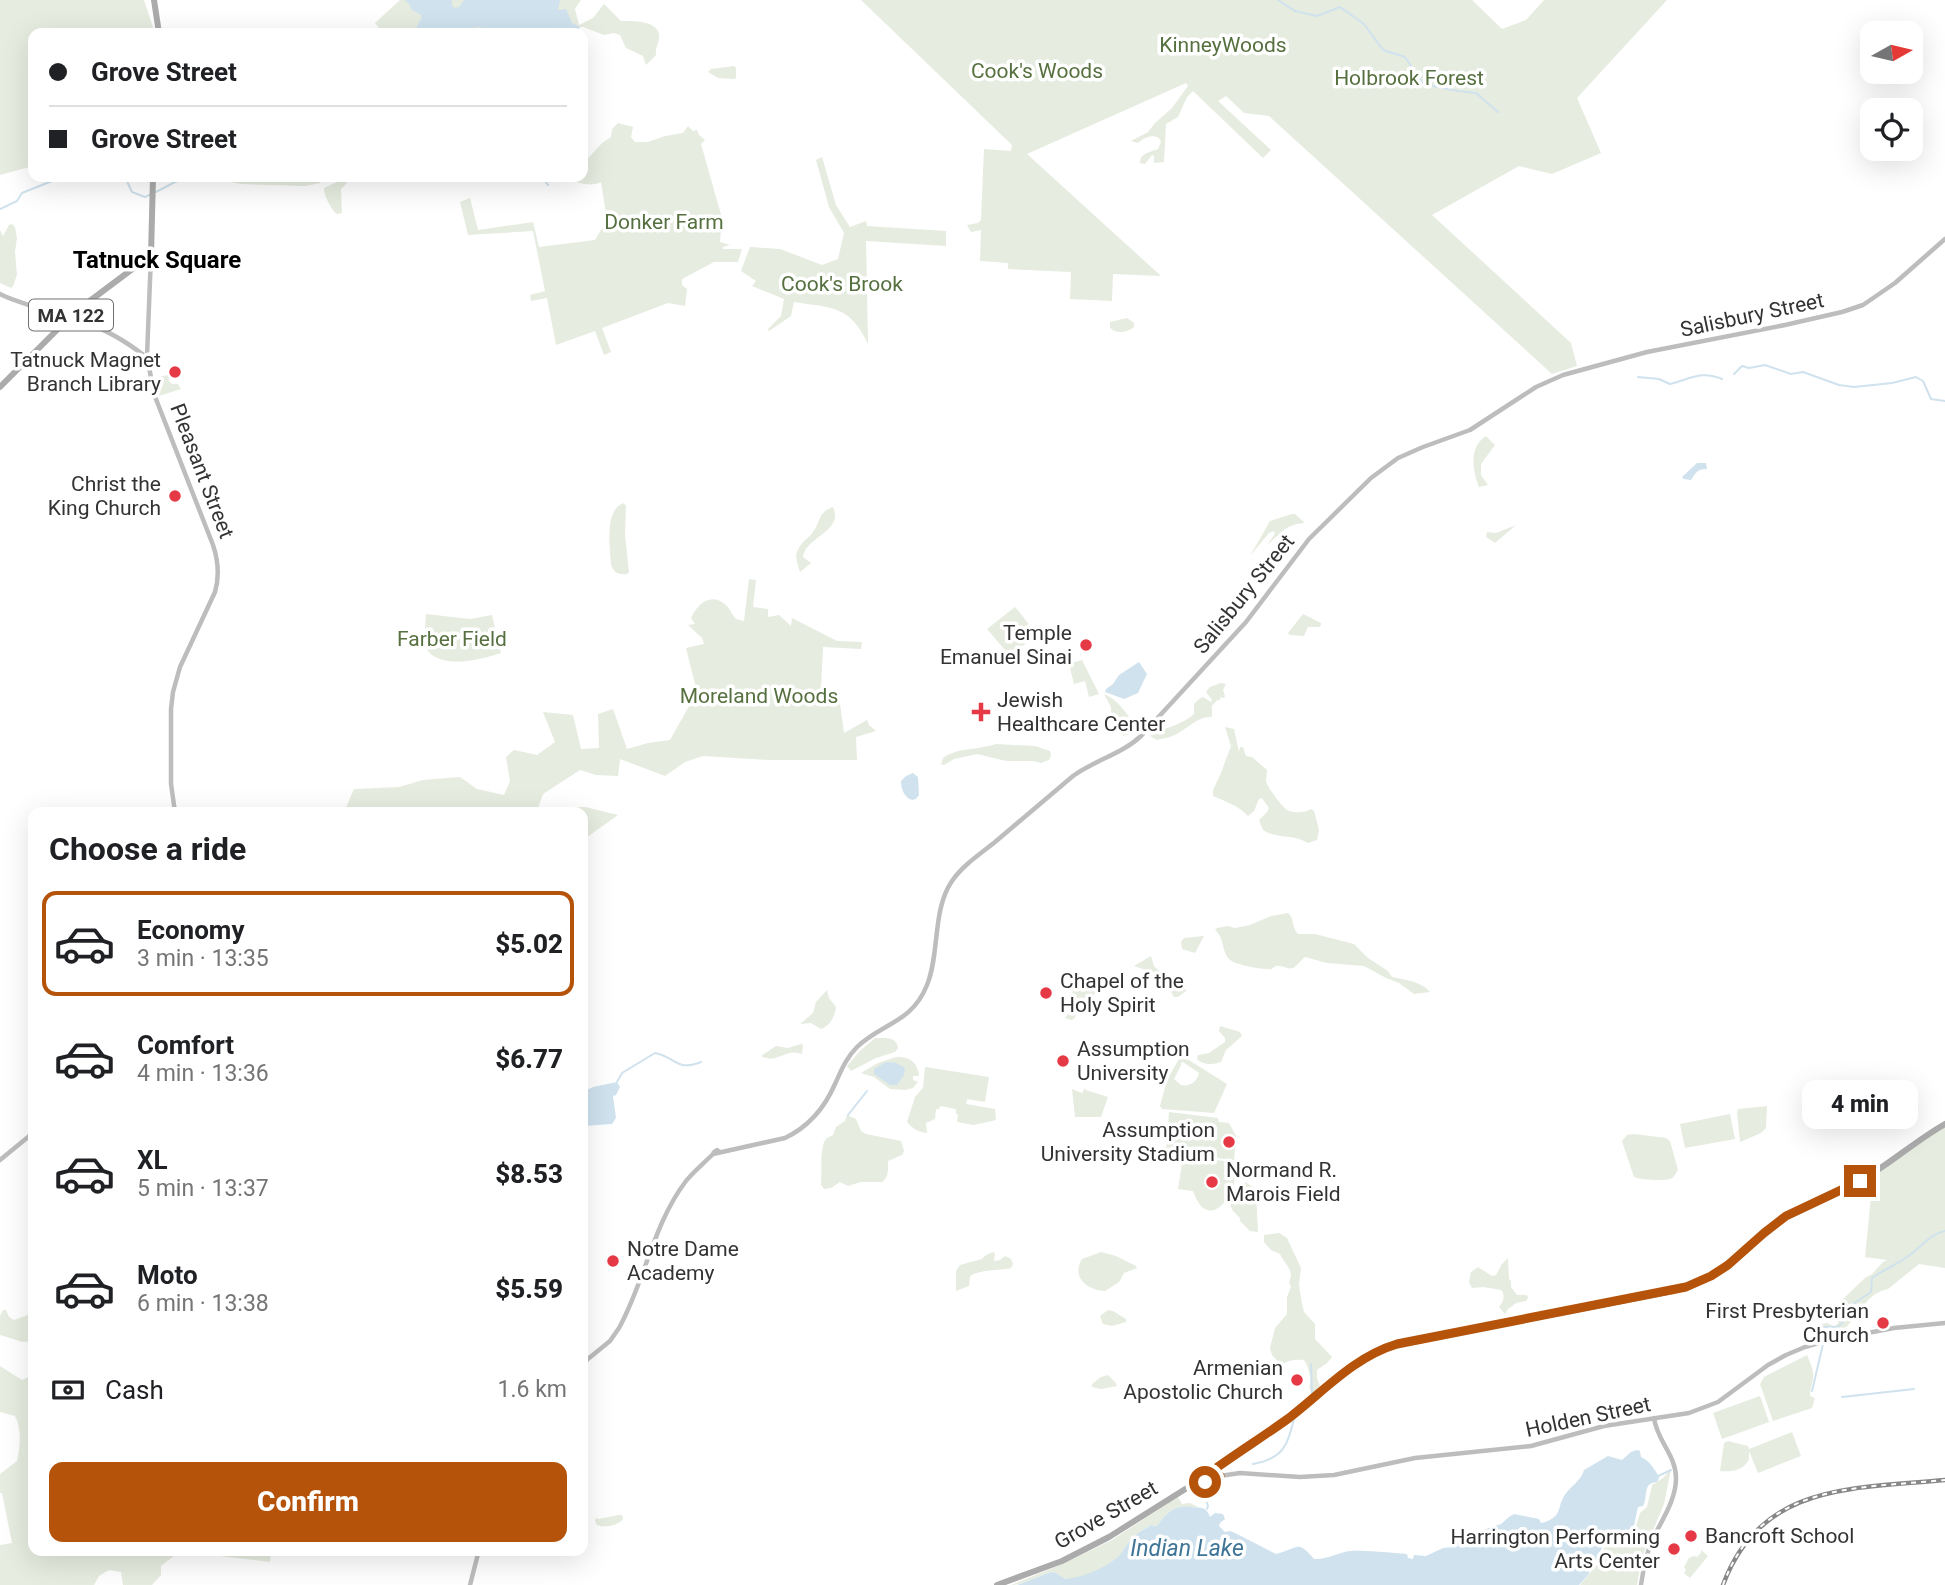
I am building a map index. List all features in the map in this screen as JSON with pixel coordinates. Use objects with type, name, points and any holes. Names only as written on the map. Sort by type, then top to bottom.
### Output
[{"type":"main road","points":[[155,0],[158,28]]},
{"type":"main road","name":"Pleasant Street","points":[[153,182],[147,358],[154,394],[213,544],[218,566],[215,592],[180,667],[173,692],[171,779],[174,807]]},
{"type":"main road","name":"Salisbury Street","points":[[588,1359],[610,1341],[620,1328],[661,1228],[686,1181],[714,1152],[785,1138],[801,1128],[829,1096],[854,1050],[900,1019],[920,999],[931,973],[944,896],[956,876],[1073,776],[1140,737],[1246,622],[1309,540],[1365,483],[1386,466],[1412,451],[1470,430],[1536,387],[1563,375],[1647,352],[1742,335],[1863,305],[1895,283],[1945,239]]},
{"type":"main road","name":"MA 122","points":[[0,387],[87,302],[152,255]]},
{"type":"main road","points":[[0,294],[120,338],[147,358]]},
{"type":"main road","name":"Grove Street","points":[[1008,1585],[1103,1541],[1186,1489],[1288,1418],[1371,1354],[1397,1344],[1692,1285],[1728,1265],[1786,1216],[1860,1181],[1945,1124]]},
{"type":"main road","points":[[0,1160],[28,1137]]},
{"type":"main road","name":"Holden Street","points":[[1186,1489],[1220,1476],[1247,1473],[1300,1477],[1334,1475],[1415,1458],[1531,1446],[1604,1426],[1689,1413],[1712,1405],[1768,1365],[1805,1347],[1894,1328],[1945,1323]]},
{"type":"main road","points":[[1641,1585],[1651,1545],[1671,1503],[1676,1481],[1674,1462],[1659,1436],[1654,1418]]},
{"type":"main road","points":[[1212,1471],[1220,1476]]},
{"type":"main road","points":[[470,1585],[477,1556]]},
{"type":"main road","name":"Grove Street","points":[[997,1585],[1023,1576]]},
{"type":"green space","points":[[0,0],[144,0],[153,28],[28,28],[28,167],[0,175]]},
{"type":"green space","points":[[400,0],[581,0],[575,9],[579,25],[593,18],[604,4],[621,21],[639,22],[656,28],[659,39],[656,55],[646,65],[643,56],[626,48],[620,35],[604,35],[583,27],[379,28],[375,23]]},
{"type":"green space","points":[[861,0],[1472,0],[1502,29],[1526,20],[1544,0],[1667,0],[1577,98],[1601,153],[1552,174],[1519,166],[1432,215],[1571,343],[1577,366],[1552,374],[1269,116],[1244,113],[1226,96],[1218,101],[1271,150],[1263,158],[1193,91],[1187,97],[1178,117],[1166,124],[1164,162],[1154,163],[1152,155],[1145,164],[1140,163],[1143,155],[1158,149],[1161,142],[1153,136],[1138,143],[1131,141],[1148,132],[1172,108],[1188,86],[1186,83],[1027,154],[1161,276],[1113,274],[1112,301],[1070,299],[1071,272],[1008,269],[1008,263],[980,261],[981,230],[971,232],[967,225],[981,220],[984,149],[1011,151],[1012,145]]},
{"type":"green space","points":[[734,66],[734,79],[718,78],[708,72],[711,69]]},
{"type":"green space","name":"Donker Farm","points":[[618,123],[633,127],[631,137],[635,142],[648,142],[683,133],[688,126],[693,131],[697,130],[705,140],[701,144],[722,218],[720,242],[730,245],[723,249],[742,249],[738,262],[714,262],[682,279],[682,285],[687,289],[685,306],[668,303],[602,328],[611,352],[604,355],[595,331],[556,345],[547,298],[531,301],[530,295],[545,291],[533,231],[468,235],[460,202],[470,198],[478,230],[533,222],[539,247],[595,240],[607,220],[601,182],[587,184],[578,182],[588,182],[588,158],[611,137],[612,129]]},
{"type":"green space","name":"Cook's Brook","points":[[822,157],[836,205],[850,227],[866,221],[867,226],[946,231],[946,246],[866,241],[868,344],[847,315],[829,308],[794,302],[791,316],[769,331],[781,316],[784,299],[752,286],[756,281],[741,271],[750,247],[780,249],[822,265],[838,259],[844,233],[829,207],[816,160]]},
{"type":"green space","points":[[231,182],[320,182],[305,186]]},
{"type":"green space","points":[[337,182],[347,182],[341,189],[342,213],[337,214],[333,210],[324,188]]},
{"type":"green space","points":[[12,224],[17,238],[17,275],[11,288],[0,283],[0,230],[3,236]]},
{"type":"green space","points":[[1127,318],[1134,323],[1131,329],[1119,332],[1110,328],[1110,322]]},
{"type":"green space","points":[[168,375],[167,383],[169,381],[178,384],[181,389],[159,396],[161,392],[158,392],[155,378]]},
{"type":"green space","points":[[1486,436],[1495,445],[1481,464],[1481,475],[1488,485],[1479,487],[1473,460],[1476,446]]},
{"type":"green space","points":[[624,503],[629,572],[619,574],[611,565],[609,539],[613,513]]},
{"type":"green space","points":[[833,507],[833,522],[806,550],[803,557],[811,563],[800,572],[796,558],[799,547],[816,528],[822,515]]},
{"type":"green space","points":[[1292,514],[1305,523],[1288,528],[1267,545],[1275,534],[1274,531],[1269,533],[1250,556],[1270,521]]},
{"type":"green space","points":[[1516,525],[1495,543],[1486,537],[1487,532],[1496,533]]},
{"type":"green space","name":"Moreland Woods","points":[[749,579],[756,580],[753,607],[768,609],[768,617],[779,615],[791,626],[792,618],[837,641],[862,642],[861,649],[823,647],[821,689],[838,689],[844,733],[867,720],[876,731],[856,737],[857,760],[769,760],[703,756],[685,762],[665,776],[620,759],[618,776],[596,775],[580,770],[543,794],[538,807],[346,807],[354,789],[399,787],[423,780],[460,777],[477,789],[504,795],[510,781],[506,757],[514,750],[537,755],[555,742],[543,712],[573,715],[581,749],[599,748],[598,714],[613,709],[627,749],[670,740],[697,692],[686,648],[704,644],[702,638],[688,625],[695,624],[691,618],[697,608],[710,599],[715,599],[726,605],[736,619],[744,621]]},
{"type":"green space","points":[[1015,607],[1028,623],[1026,643],[1010,656],[987,629]]},
{"type":"green space","name":"Farber Field","points":[[426,614],[470,619],[492,615],[501,653],[457,662],[432,655],[424,646]]},
{"type":"green space","points":[[1303,614],[1321,625],[1308,627],[1304,636],[1290,635],[1288,633]]},
{"type":"green space","points":[[1082,660],[1099,694],[1089,697],[1085,681],[1074,684],[1069,664]]},
{"type":"green space","points":[[1226,684],[1223,690],[1225,696],[1220,697],[1212,706],[1212,717],[1198,720],[1169,737],[1157,740],[1150,736],[1189,718],[1194,714],[1194,704],[1199,699],[1203,697],[1211,702],[1206,692],[1210,687]]},
{"type":"green space","points":[[1104,694],[1119,705],[1139,731],[1123,736],[1111,722],[1111,707]]},
{"type":"green space","points":[[1225,727],[1234,729],[1239,752],[1240,747],[1243,747],[1246,756],[1252,757],[1267,770],[1267,784],[1283,806],[1295,812],[1311,809],[1314,811],[1319,830],[1317,840],[1308,843],[1263,830],[1259,820],[1269,808],[1262,798],[1248,816],[1213,796],[1231,746]]},
{"type":"green space","points":[[996,744],[1035,746],[1050,751],[1051,755],[1049,760],[1041,763],[1006,761],[977,754],[941,764],[943,758],[949,754]]},
{"type":"green space","name":"Moreland Woods","points":[[588,808],[618,815],[588,836]]},
{"type":"green space","points":[[1288,913],[1298,934],[1315,934],[1354,944],[1392,977],[1417,983],[1430,992],[1414,994],[1399,983],[1364,966],[1327,963],[1305,957],[1291,968],[1275,966],[1268,969],[1243,965],[1229,959],[1215,930],[1228,926],[1235,928],[1250,925],[1271,916]]},
{"type":"green space","points":[[1204,936],[1195,953],[1182,949],[1181,942],[1184,938]]},
{"type":"green space","points":[[1151,956],[1158,970],[1185,986],[1186,991],[1174,997],[1161,975],[1134,966]]},
{"type":"green space","points":[[1076,985],[1086,989],[1094,987],[1097,990],[1071,1020],[1065,1018],[1072,1008],[1072,988]]},
{"type":"green space","points":[[827,990],[836,1007],[829,1023],[821,1029],[811,1023],[800,1024],[813,1013],[816,1002]]},
{"type":"green space","points":[[1220,1026],[1240,1032],[1242,1036],[1226,1050],[1221,1062],[1208,1064],[1199,1061],[1198,1055],[1209,1053],[1225,1042],[1219,1031]]},
{"type":"green space","points":[[875,1038],[893,1040],[898,1048],[895,1052],[851,1071],[847,1066]]},
{"type":"green space","points":[[801,1044],[802,1054],[791,1053],[772,1058],[761,1056],[776,1046],[788,1048]]},
{"type":"green space","points":[[896,1057],[909,1059],[917,1067],[919,1076],[913,1076],[913,1080],[918,1082],[913,1088],[890,1089],[874,1077],[861,1073],[878,1063]]},
{"type":"green space","points":[[1184,1057],[1227,1084],[1214,1113],[1162,1109],[1160,1106],[1167,1080],[1179,1059]],"holes":[[[1183,1062],[1199,1073],[1195,1081],[1187,1085],[1181,1085],[1174,1079]]]},
{"type":"green space","points":[[925,1067],[989,1077],[985,1102],[967,1099],[966,1104],[995,1109],[996,1120],[974,1125],[957,1122],[956,1109],[940,1106],[936,1109],[935,1119],[926,1123],[927,1133],[918,1131],[907,1122],[915,1097],[923,1088]]},
{"type":"green space","points":[[1085,1088],[1108,1097],[1101,1117],[1075,1117],[1072,1089],[1082,1093]]},
{"type":"green space","points":[[1767,1106],[1766,1128],[1740,1142],[1738,1109]]},
{"type":"green space","points":[[1169,1112],[1218,1118],[1219,1122],[1229,1123],[1236,1136],[1234,1160],[1166,1152]]},
{"type":"green space","points":[[1730,1114],[1735,1139],[1685,1148],[1680,1124]]},
{"type":"green space","points":[[847,1115],[856,1119],[861,1131],[866,1134],[901,1141],[904,1151],[902,1155],[888,1161],[887,1175],[882,1182],[861,1182],[848,1186],[840,1182],[824,1189],[821,1185],[824,1142],[833,1135],[836,1127],[845,1121]]},
{"type":"green space","points":[[1945,1127],[1945,1268],[1919,1264],[1888,1289],[1869,1299],[1844,1329],[1825,1336],[1819,1334],[1821,1324],[1838,1324],[1842,1300],[1887,1260],[1865,1257],[1873,1176]]},
{"type":"green space","points":[[1627,1135],[1666,1138],[1670,1141],[1678,1170],[1673,1177],[1657,1180],[1634,1177],[1622,1141]]},
{"type":"green space","name":"Normand R. Marois Field","points":[[1183,1157],[1235,1162],[1238,1166],[1232,1193],[1219,1207],[1214,1210],[1205,1209],[1193,1191],[1178,1189]]},
{"type":"green space","points":[[1245,1182],[1256,1189],[1258,1232],[1250,1231],[1230,1205]]},
{"type":"green space","points":[[1279,1233],[1287,1238],[1301,1268],[1299,1285],[1302,1304],[1304,1312],[1315,1324],[1315,1339],[1332,1357],[1317,1370],[1320,1386],[1312,1393],[1309,1387],[1310,1373],[1304,1360],[1292,1360],[1281,1365],[1272,1355],[1270,1348],[1275,1328],[1287,1314],[1287,1297],[1291,1287],[1289,1268],[1280,1254],[1271,1250],[1264,1242],[1264,1235]]},
{"type":"green space","points":[[993,1252],[994,1261],[1005,1256],[1011,1259],[1011,1268],[974,1274],[970,1276],[969,1286],[956,1291],[956,1271],[960,1265],[982,1259]]},
{"type":"green space","points":[[1101,1252],[1116,1256],[1137,1268],[1124,1273],[1119,1282],[1105,1291],[1092,1288],[1080,1277],[1079,1266],[1082,1259]]},
{"type":"green space","points":[[1508,1258],[1511,1287],[1517,1295],[1527,1295],[1528,1298],[1516,1303],[1505,1314],[1499,1307],[1503,1299],[1501,1290],[1472,1288],[1469,1282],[1471,1272],[1478,1267],[1492,1276],[1496,1275]]},
{"type":"green space","points":[[3,1310],[14,1320],[28,1315],[28,1341],[22,1342],[0,1335],[0,1316]]},
{"type":"green space","points":[[1108,1310],[1126,1319],[1126,1322],[1112,1326],[1103,1324],[1100,1316]]},
{"type":"green space","points":[[1807,1355],[1813,1372],[1810,1396],[1815,1398],[1812,1408],[1773,1421],[1760,1384],[1764,1377]]},
{"type":"green space","points":[[0,1366],[22,1380],[28,1377],[28,1556],[174,1556],[161,1566],[161,1575],[152,1585],[123,1585],[121,1572],[109,1570],[99,1576],[94,1585],[0,1585],[0,1545],[12,1543],[0,1493],[0,1474],[17,1461],[20,1438],[15,1416],[0,1412]]},
{"type":"green space","points":[[1108,1375],[1117,1386],[1101,1389],[1092,1387],[1101,1377]]},
{"type":"green space","points":[[1760,1396],[1769,1422],[1722,1439],[1713,1413]]},
{"type":"green space","points":[[1792,1432],[1801,1456],[1758,1473],[1749,1451],[1749,1459],[1744,1466],[1733,1471],[1720,1471],[1724,1443],[1728,1441],[1748,1446],[1749,1449]]},
{"type":"green space","points":[[1671,1469],[1664,1504],[1642,1557],[1637,1585],[1580,1585],[1598,1563],[1604,1548],[1635,1529],[1640,1513],[1647,1507],[1652,1485]]},
{"type":"green space","points":[[1178,1497],[1182,1504],[1190,1503],[1198,1507],[1170,1511],[1157,1526],[1151,1525],[1134,1536],[1118,1557],[1101,1568],[1072,1579],[1051,1572],[1011,1585],[1112,1540]]},
{"type":"green space","points":[[622,1515],[623,1519],[611,1526],[600,1526],[595,1521],[596,1518]]},
{"type":"green space","points":[[1701,1550],[1708,1556],[1690,1578],[1684,1573],[1684,1567],[1689,1558],[1697,1557]]},
{"type":"green space","points":[[220,1556],[271,1556],[270,1562]]},
{"type":"water","points":[[405,0],[452,0],[452,6],[455,8],[464,0],[560,0],[558,10],[566,9],[572,23],[580,27],[416,28],[422,17],[412,10]]},
{"type":"water","points":[[1697,463],[1706,463],[1707,469],[1698,472],[1691,480],[1684,479],[1682,477]]},
{"type":"water","points":[[1139,662],[1147,674],[1138,693],[1124,699],[1105,692],[1119,675]]},
{"type":"water","points":[[913,773],[918,777],[919,795],[912,800],[904,792],[901,781]]},
{"type":"water","points":[[886,1062],[905,1068],[897,1085],[890,1085],[874,1074],[874,1069]]},
{"type":"water","points":[[617,1082],[620,1087],[613,1096],[616,1118],[612,1124],[588,1126],[588,1090]]},
{"type":"water","name":"Indian Lake","points":[[1637,1450],[1654,1468],[1659,1477],[1658,1481],[1648,1486],[1643,1506],[1638,1507],[1634,1526],[1603,1546],[1588,1575],[1579,1585],[1017,1585],[1051,1572],[1065,1579],[1100,1569],[1118,1557],[1138,1533],[1151,1525],[1157,1526],[1171,1510],[1180,1507],[1203,1508],[1210,1517],[1215,1513],[1223,1514],[1225,1519],[1219,1526],[1225,1532],[1235,1533],[1276,1554],[1301,1547],[1314,1559],[1358,1551],[1407,1554],[1408,1558],[1413,1559],[1414,1555],[1426,1556],[1452,1547],[1465,1536],[1501,1524],[1514,1514],[1539,1519],[1541,1523],[1548,1521],[1557,1514],[1565,1494],[1584,1470],[1608,1456],[1622,1460]]},
{"type":"waterway","points":[[1278,0],[1295,11],[1317,16],[1340,7],[1364,24],[1383,50],[1405,57],[1423,84],[1476,93],[1498,112]]},
{"type":"waterway","points":[[0,209],[17,201],[22,193],[50,182]]},
{"type":"waterway","points":[[127,182],[132,192],[145,197],[151,194]]},
{"type":"waterway","points":[[156,192],[175,182]]},
{"type":"waterway","points":[[1734,374],[1742,366],[1749,368],[1765,365],[1791,374],[1803,372],[1839,385],[1854,387],[1892,383],[1916,377],[1923,381],[1931,399],[1945,401]]},
{"type":"waterway","points":[[1638,377],[1659,379],[1670,384],[1702,375],[1722,379]]},
{"type":"waterway","points":[[617,1082],[622,1073],[655,1053],[681,1065],[701,1062]]},
{"type":"waterway","points":[[848,1115],[867,1091]]},
{"type":"waterway","points":[[1824,1336],[1820,1334],[1820,1330],[1825,1327],[1838,1327],[1846,1319],[1845,1312],[1850,1306],[1871,1292],[1872,1278],[1907,1257],[1934,1235],[1945,1231]]},
{"type":"waterway","points":[[1812,1391],[1823,1344]]},
{"type":"waterway","points":[[1311,1364],[1312,1394]]},
{"type":"waterway","points":[[1842,1397],[1914,1389]]},
{"type":"waterway","points":[[1253,1464],[1278,1454],[1286,1444],[1294,1419]]},
{"type":"waterway","points":[[1656,1477],[1671,1470]]},
{"type":"waterway","points":[[1207,1509],[1206,1500],[1213,1492],[1215,1483]]},
{"type":"railway","points":[[1723,1585],[1740,1551],[1761,1526],[1786,1509],[1814,1497],[1845,1490],[1945,1480]]},
{"type":"place","name":"Tatnuck Magnet Branch Library","points":[[175,372]]},
{"type":"place","name":"Christ the King Church","points":[[175,496]]},
{"type":"place","name":"Temple Emanuel Sinai","points":[[1086,645]]},
{"type":"place","name":"Jewish Healthcare Center","points":[[981,712]]},
{"type":"place","name":"Chapel of the Holy Spirit","points":[[1046,993]]},
{"type":"place","name":"Assumption University","points":[[1063,1061]]},
{"type":"place","name":"Assumption University Stadium","points":[[1229,1142]]},
{"type":"place","name":"Normand R. Marois Field","points":[[1212,1182]]},
{"type":"place","name":"Notre Dame Academy","points":[[613,1261]]},
{"type":"place","name":"First Presbyterian Church","points":[[1883,1323]]},
{"type":"place","name":"Armenian Apostolic Church","points":[[1297,1380]]},
{"type":"place","name":"Bancroft School","points":[[1691,1536]]},
{"type":"place","name":"Harrington Performing Arts Center","points":[[1674,1549]]},
{"type":"district","name":"Tatnuck Square","points":[[157,260]]},
{"type":"route","points":[[1205,1482],[1220,1476],[1212,1471],[1288,1418],[1371,1354],[1397,1344],[1686,1287],[1728,1265],[1786,1216],[1860,1181]]},
{"type":"park label","name":"KinneyWoods","points":[[1223,45]]},
{"type":"park label","name":"Cook's Woods","points":[[1037,71]]},
{"type":"park label","name":"Holbrook Forest","points":[[1409,78]]}]
